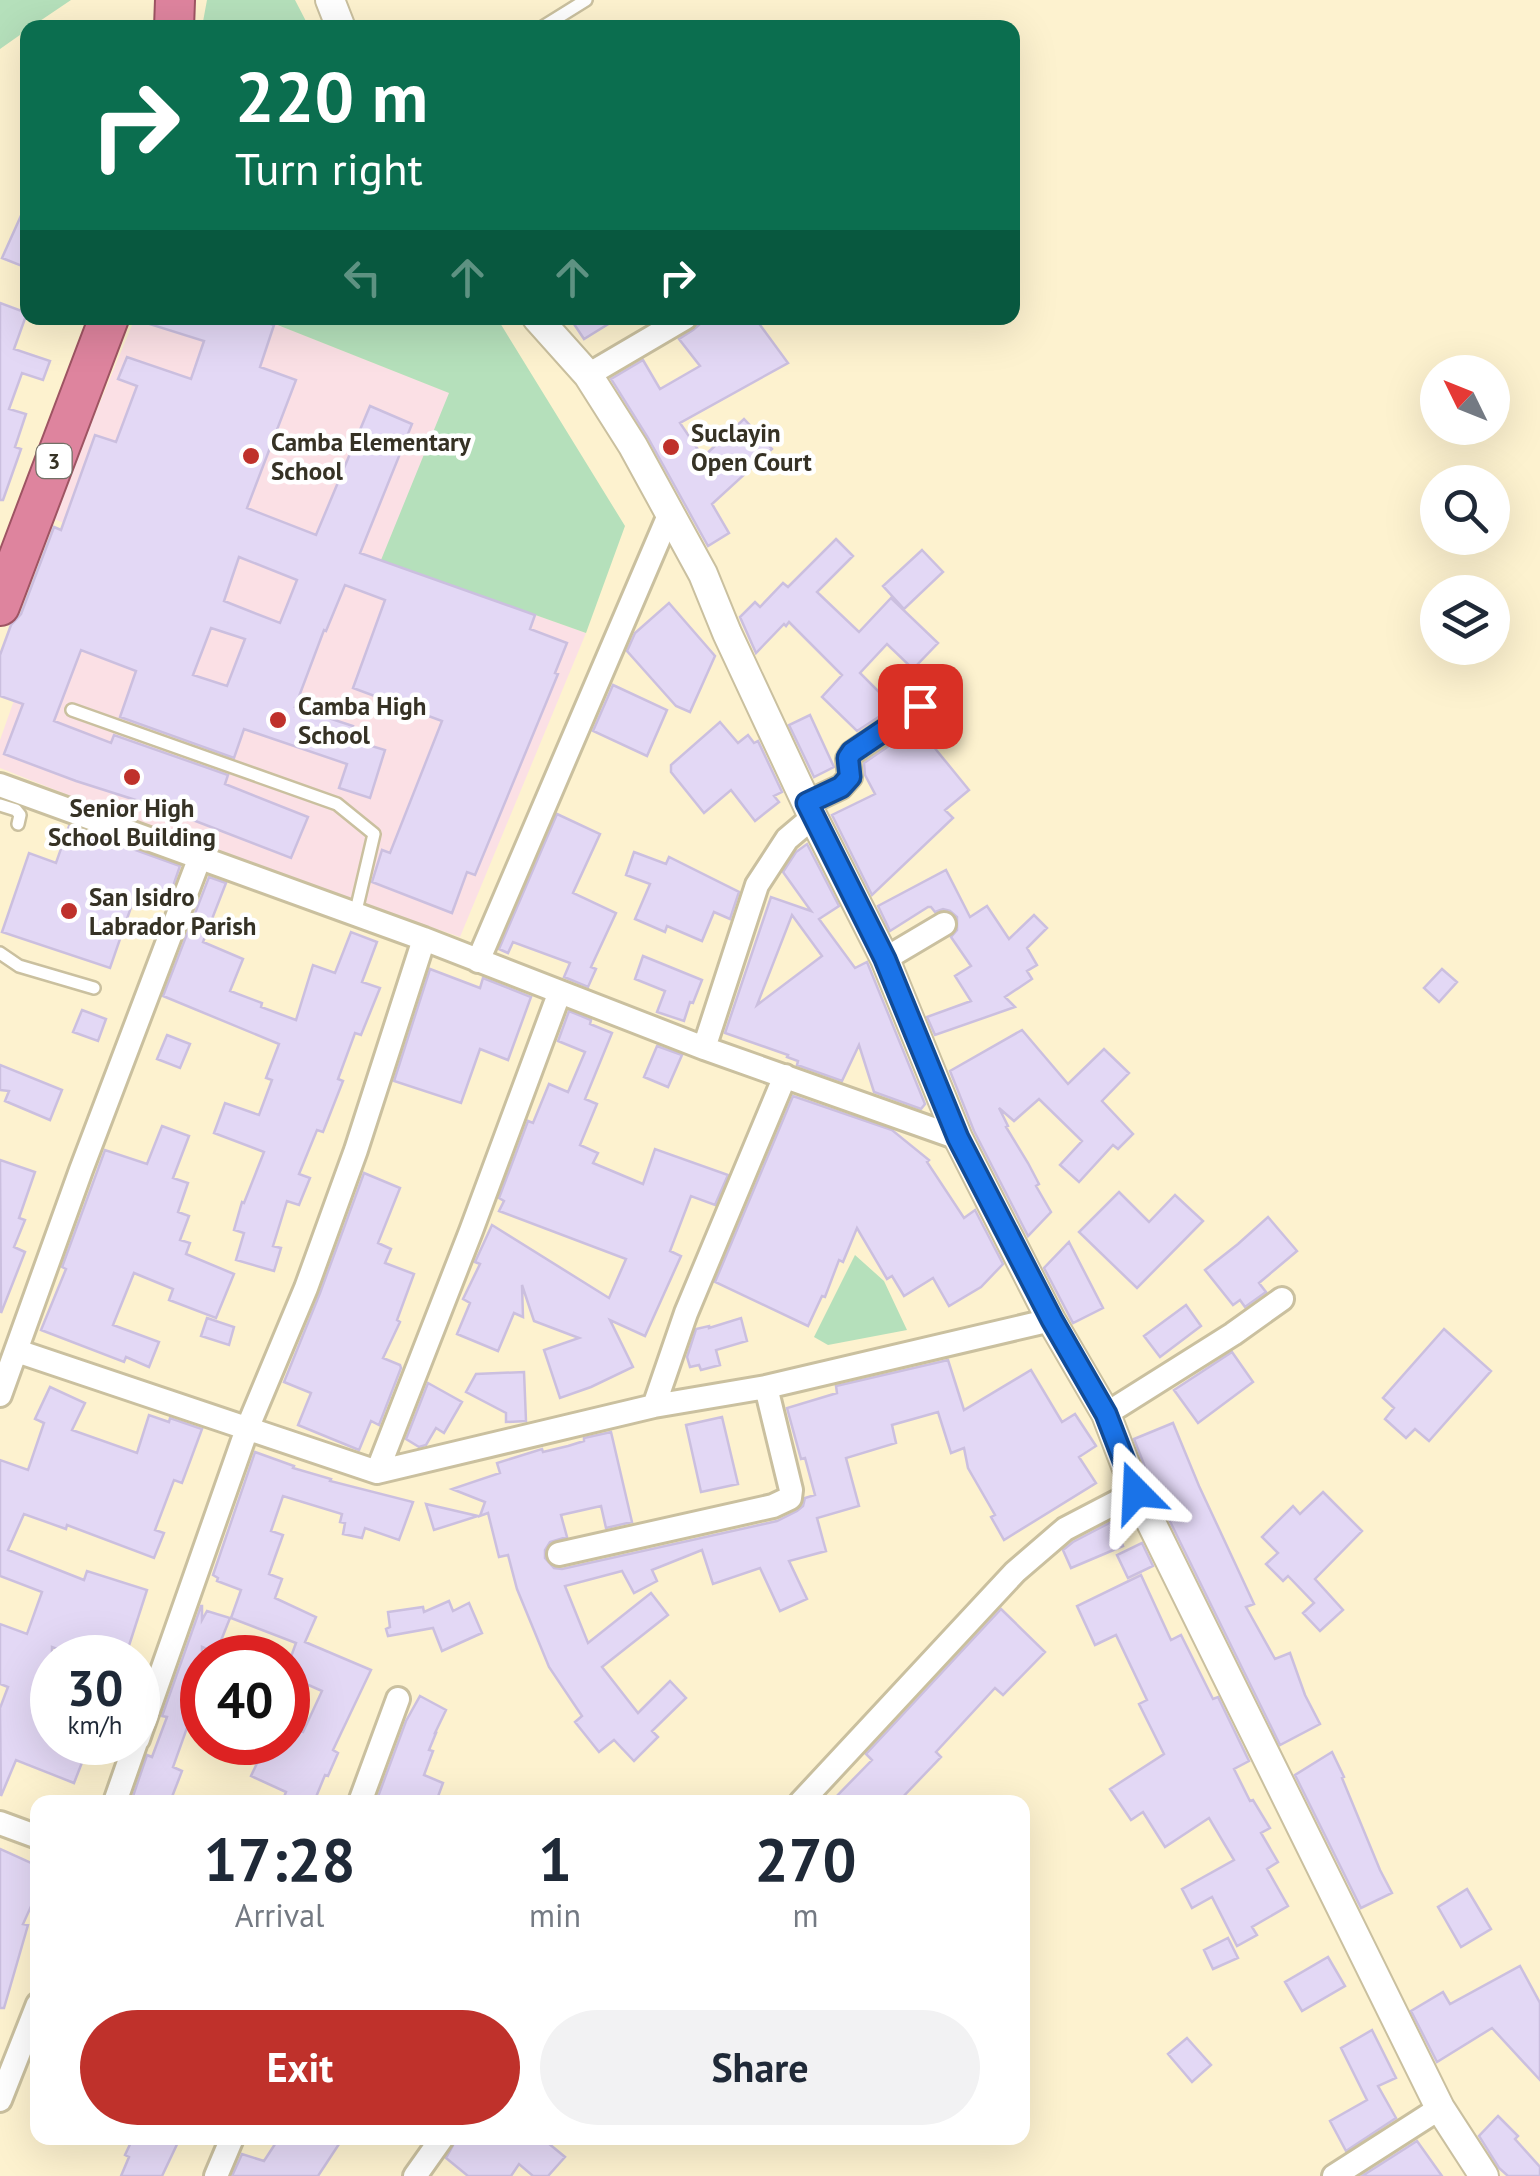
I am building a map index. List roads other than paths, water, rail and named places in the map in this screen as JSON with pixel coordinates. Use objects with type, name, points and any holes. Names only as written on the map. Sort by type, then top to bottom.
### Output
[{"type":"highway","name":"3","points":[[0,606],[106,325]]},
{"type":"street","points":[[544,325],[588,375],[633,446],[703,574],[810,810],[885,959],[958,1138],[1052,1320],[1106,1414],[1136,1492],[1440,2108],[1484,2176]]},
{"type":"street","points":[[588,375],[673,325]]},
{"type":"street","points":[[478,961],[669,515]]},
{"type":"street","points":[[704,1048],[757,885],[810,810],[850,777],[848,758],[852,752],[920,706]]},
{"type":"street","points":[[0,785],[424,940],[704,1048],[958,1138]]},
{"type":"street","points":[[0,1395],[80,1170],[200,857]]},
{"type":"street","points":[[885,959],[944,924]]},
{"type":"street","points":[[160,1676],[247,1428],[306,1288],[356,1150],[424,940]]},
{"type":"street","points":[[377,1472],[560,994]]},
{"type":"street","points":[[654,1406],[686,1313],[785,1076]]},
{"type":"street","points":[[1106,1414],[1234,1334],[1282,1299]]},
{"type":"street","points":[[16,1351],[377,1472],[654,1406],[766,1386],[1052,1320]]},
{"type":"street","points":[[559,1554],[773,1506],[790,1498],[766,1386]]},
{"type":"street","points":[[808,1795],[1015,1572],[1064,1529],[1136,1492]]},
{"type":"street","points":[[363,1795],[398,1698]]},
{"type":"street","points":[[118,1795],[128,1765]]},
{"type":"street","points":[[0,1822],[30,1834]]},
{"type":"street","points":[[0,2100],[30,2024]]},
{"type":"street","points":[[1334,2176],[1440,2108]]},
{"type":"street","points":[[216,2176],[229,2145]]},
{"type":"street","points":[[415,2176],[437,2145]]},
{"type":"lane","points":[[553,20],[586,0]]},
{"type":"lane","points":[[72,710],[336,804],[350,814],[374,834],[356,915]]},
{"type":"lane","points":[[0,805],[16,810],[20,816],[18,824]]},
{"type":"lane","points":[[0,953],[19,966],[94,988]]},
{"type":"place","name":"Suclayin Open Court","points":[[671,447]]},
{"type":"place","name":"Camba Elementary School","points":[[251,456]]},
{"type":"place","name":"Camba High School","points":[[278,720]]},
{"type":"place","name":"Senior High School Building","points":[[132,777]]},
{"type":"place","name":"San Isidro Labrador Parish","points":[[69,911]]}]
